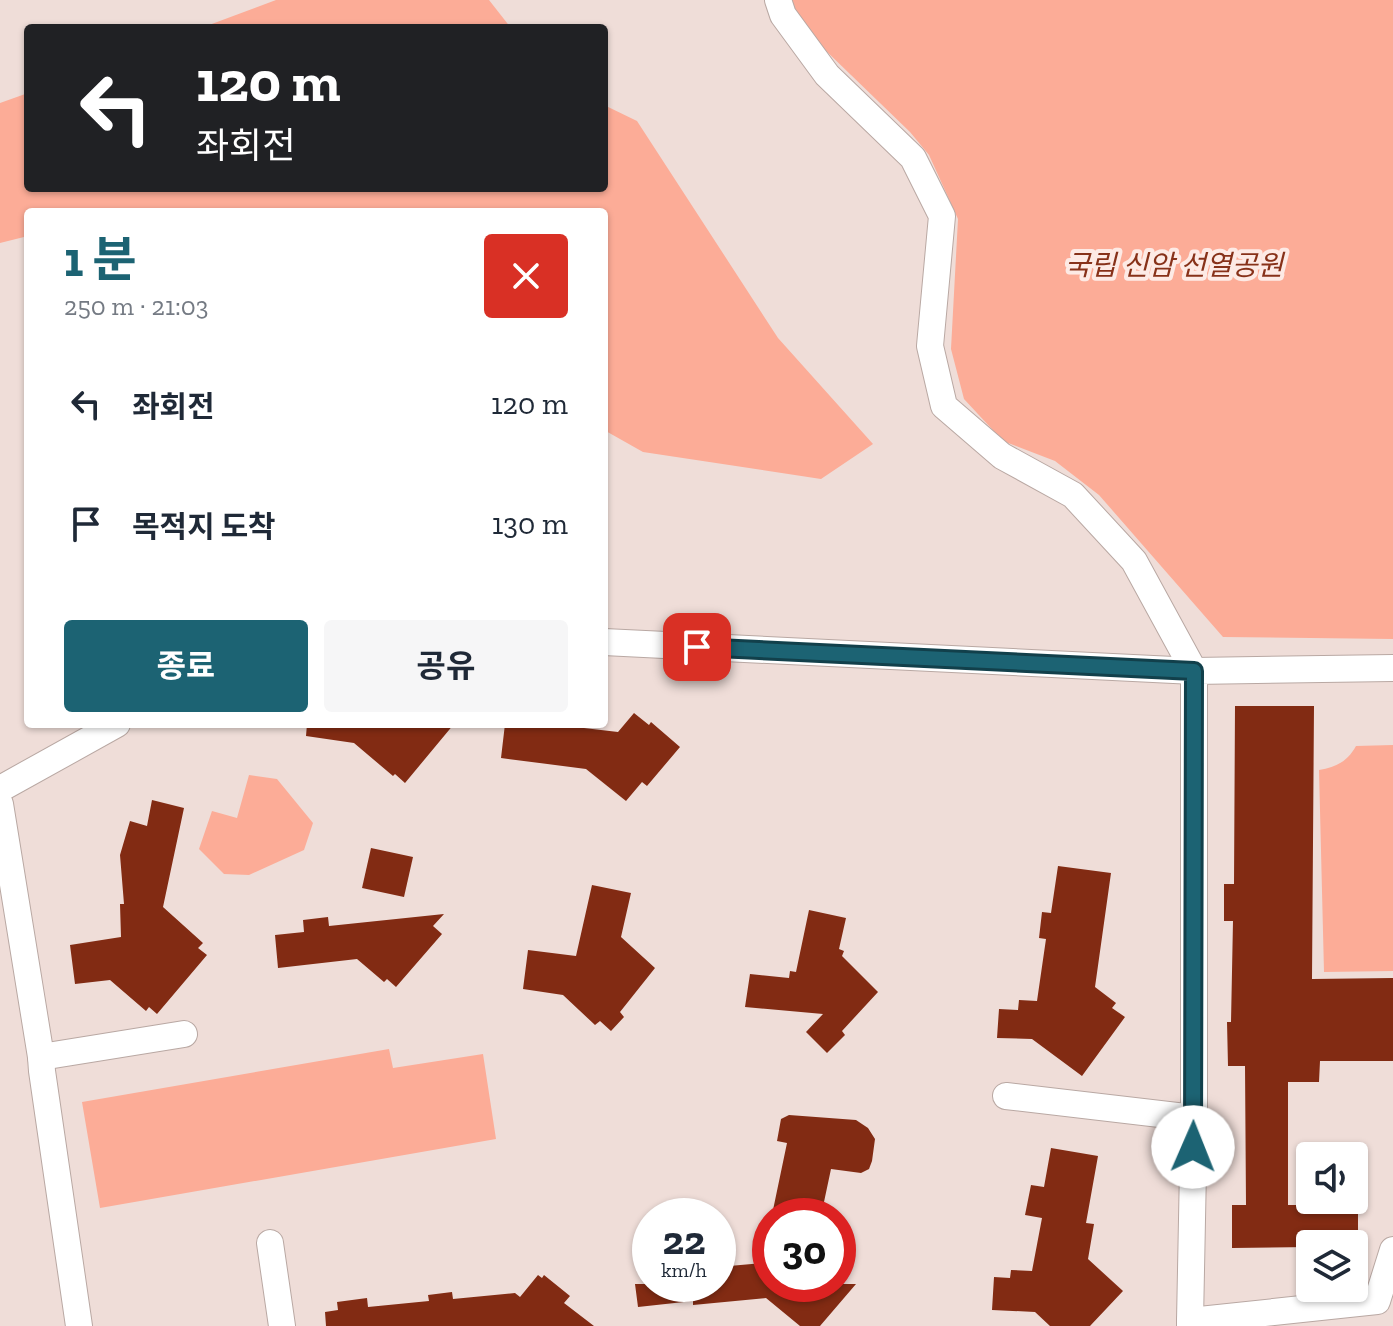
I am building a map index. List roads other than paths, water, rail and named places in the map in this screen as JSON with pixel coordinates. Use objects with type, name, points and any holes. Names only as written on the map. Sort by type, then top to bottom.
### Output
[{"type":"street","points":[[778,0],[783,15],[827,75],[913,158],[942,216],[930,346],[944,406],[1002,456],[1073,495],[1134,561],[1194,671],[1194,1118],[1190,1324],[1377,1301],[1393,1250]]},
{"type":"street","points":[[608,642],[1194,671],[1393,668]]},
{"type":"street","points":[[0,789],[110,728]]},
{"type":"street","points":[[0,804],[41,1057],[79,1326]]},
{"type":"street","points":[[41,1057],[184,1034]]},
{"type":"street","points":[[1006,1096],[1194,1118]]},
{"type":"street","points":[[270,1243],[282,1326]]},
{"type":"park label","name":"국립 신암 선열공원","points":[[1174,265]]}]
